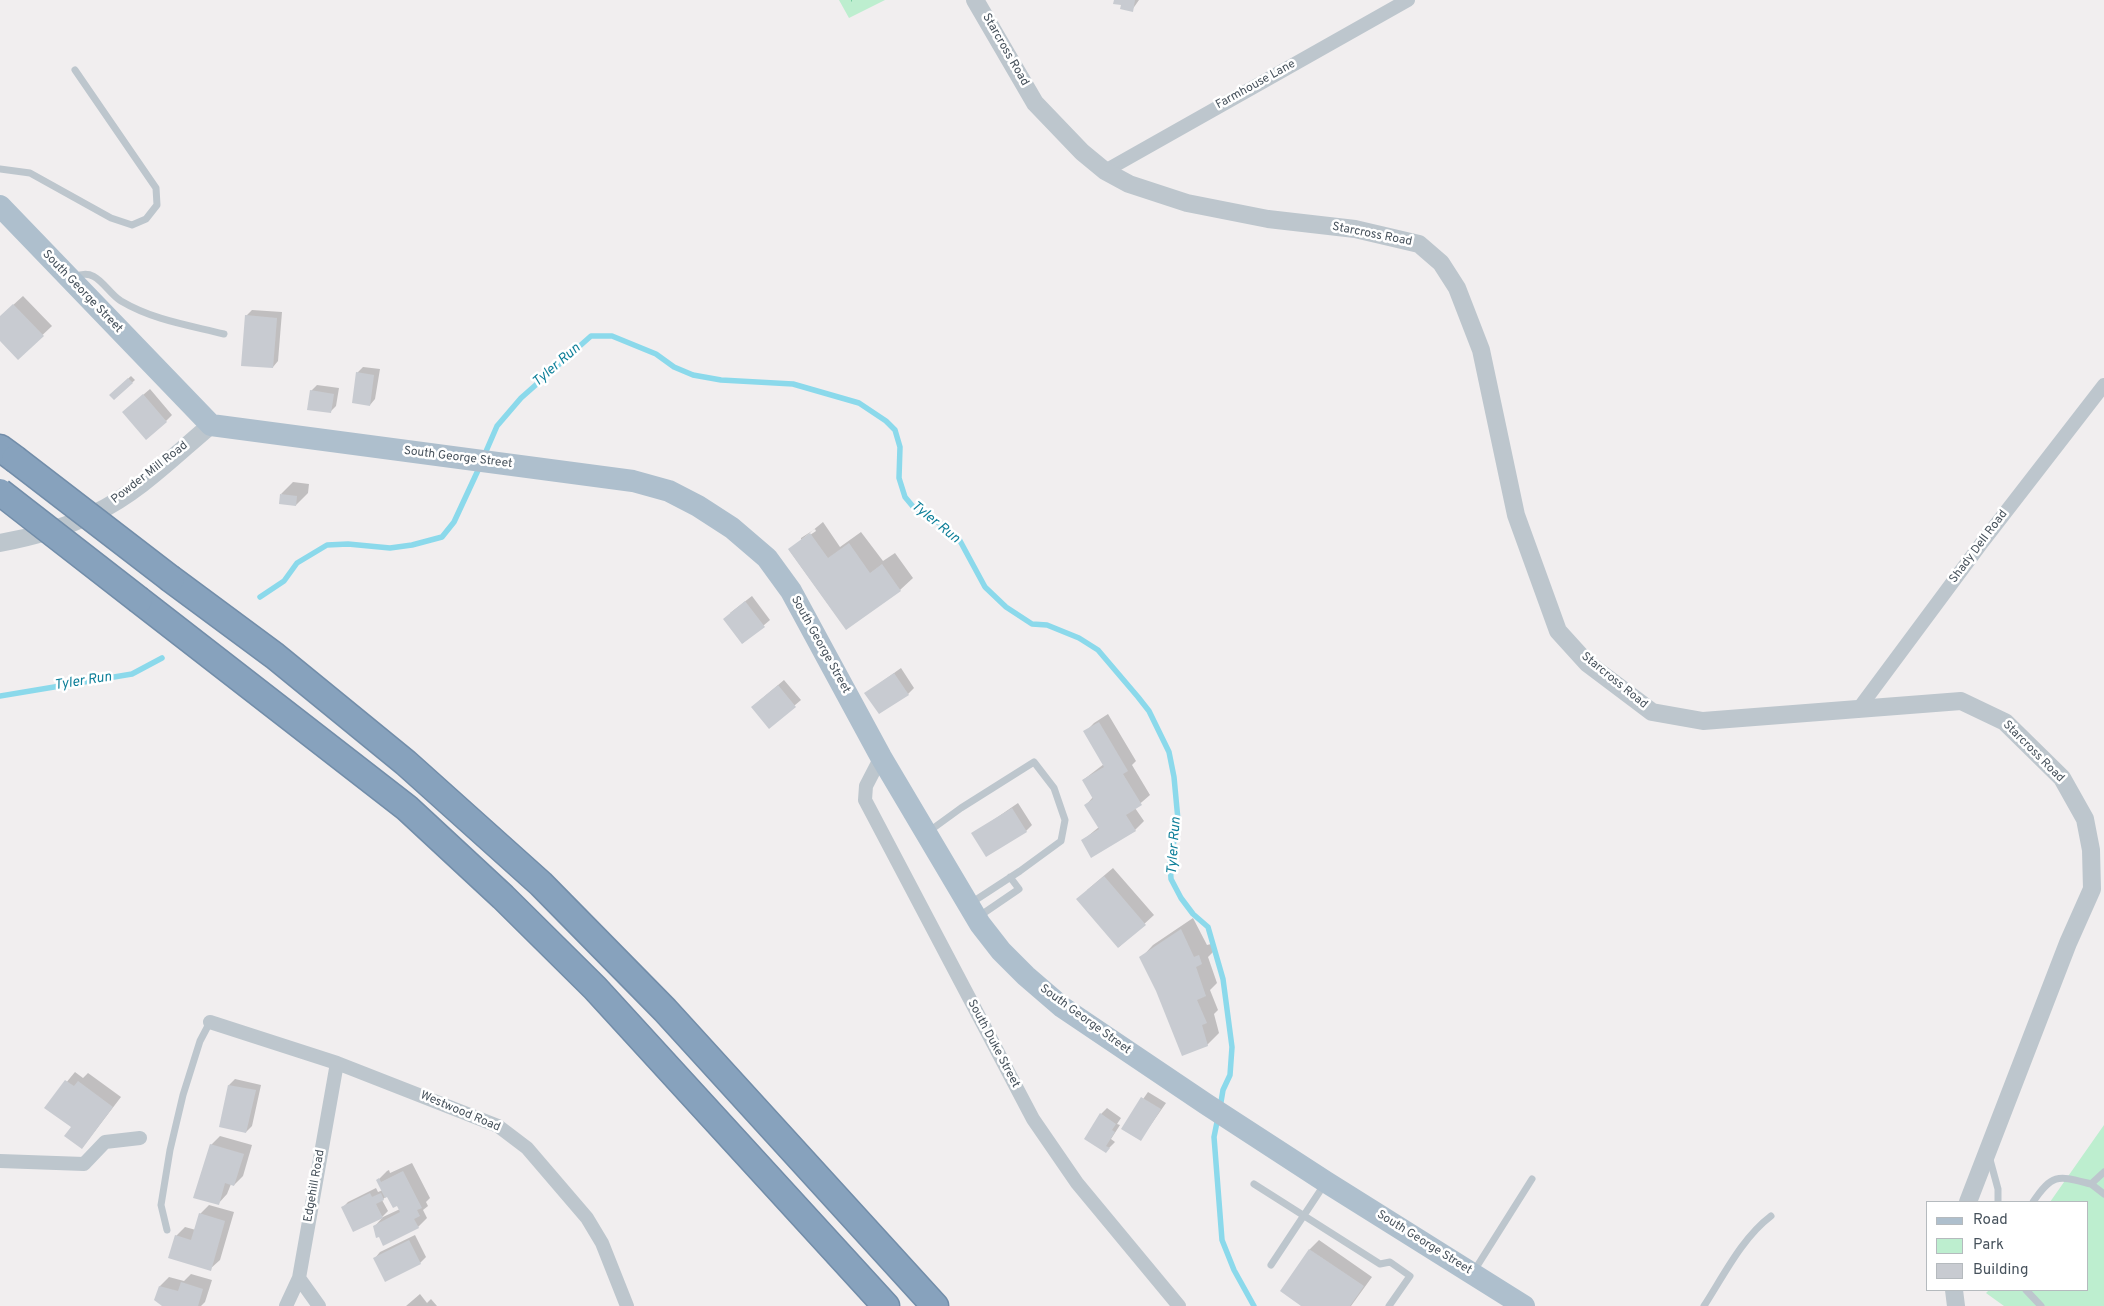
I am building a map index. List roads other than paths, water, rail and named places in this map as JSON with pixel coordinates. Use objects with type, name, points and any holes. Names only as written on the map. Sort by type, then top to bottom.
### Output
[{"type":"highway","points":[[7,453],[275,656],[406,763],[541,884],[664,1010],[935,1306]]},
{"type":"highway","points":[[0,492],[407,808],[504,897],[602,995],[886,1306]]},
{"type":"main road","name":"South George Street","points":[[0,206],[211,425],[642,484],[669,491],[698,506],[732,528],[767,558],[791,591],[881,757],[973,911],[1008,957],[1062,1007],[1326,1182],[1524,1306]]},
{"type":"street","name":"Starcross Road","points":[[975,0],[1035,103],[1082,152],[1104,171],[1129,184],[1187,203],[1268,219],[1355,229],[1419,244],[1441,263],[1457,288],[1482,350],[1516,515],[1558,631],[1587,662],[1652,712],[1703,721],[1857,711],[1961,701],[2005,722],[2062,778],[2085,819],[2092,850],[2092,888],[2068,943],[1968,1201]]},
{"type":"street","name":"Farmhouse Lane","points":[[1104,171],[1408,0]]},
{"type":"street","name":"Shady Dell Road","points":[[1857,711],[1981,544],[2104,385]]},
{"type":"street","name":"Powder Mill Road","points":[[0,543],[41,535],[96,513],[124,496],[211,425]]},
{"type":"street","name":"South Duke Street","points":[[881,757],[866,786],[865,800],[1033,1119],[1077,1183],[1179,1306]]},
{"type":"street","name":"Westwood Road","points":[[210,1022],[337,1063],[498,1126],[528,1148],[587,1218],[602,1243],[627,1306]]},
{"type":"street","name":"Edgehill Road","points":[[286,1306],[299,1278],[337,1063]]},
{"type":"street","points":[[0,1161],[84,1164],[105,1142],[140,1138]]},
{"type":"street","points":[[299,1278],[319,1306]]},
{"type":"street","points":[[1954,1291],[1956,1306]]},
{"type":"lane","points":[[0,169],[30,173],[111,218],[132,225],[146,219],[152,212],[157,205],[156,188],[75,70]]},
{"type":"lane","points":[[70,280],[81,274],[95,276],[119,300],[152,317],[224,334]]},
{"type":"lane","points":[[927,833],[961,808],[1034,762],[1054,788],[1065,820],[1061,841],[1010,877],[973,911]]},
{"type":"lane","points":[[973,911],[1019,889],[1010,877]]},
{"type":"lane","points":[[167,1230],[161,1205],[170,1150],[183,1096],[200,1041],[210,1022]]},
{"type":"lane","points":[[1988,1151],[1998,1189],[1998,1201]]},
{"type":"lane","points":[[2092,1184],[2104,1172]]},
{"type":"lane","points":[[2034,1201],[2045,1184],[2063,1177],[2092,1184],[2104,1194]]},
{"type":"lane","points":[[1472,1273],[1532,1179]]},
{"type":"lane","points":[[1271,1265],[1326,1182]]},
{"type":"lane","points":[[1254,1184],[1380,1264],[1390,1262],[1410,1276],[1389,1306]]},
{"type":"lane","points":[[1704,1306],[1745,1242],[1761,1224],[1772,1216]]},
{"type":"lane","points":[[2027,1291],[2041,1306]]},
{"type":"waterway","name":"Tyler Run","points":[[484,456],[497,426],[521,398],[591,336],[612,336],[656,354],[674,367],[693,375],[721,380],[793,384],[859,403],[886,421],[895,430],[900,447],[899,478],[905,497],[915,509],[946,527],[959,539],[985,587],[1006,607],[1032,624],[1047,625],[1079,638],[1098,650],[1149,711],[1169,752],[1174,777],[1178,820],[1170,862],[1171,879],[1181,898],[1193,914],[1208,927],[1223,979],[1232,1047],[1230,1075],[1223,1090],[1220,1108]]},
{"type":"waterway","name":"Tyler Run","points":[[260,597],[284,581],[297,563],[327,545],[348,544],[390,548],[412,545],[442,537],[454,522],[480,466]]},
{"type":"waterway","name":"Tyler Run","points":[[0,696],[132,674],[162,658]]},
{"type":"waterway","name":"Tyler Run","points":[[1218,1117],[1214,1137],[1222,1240],[1234,1270],[1254,1306]]}]
